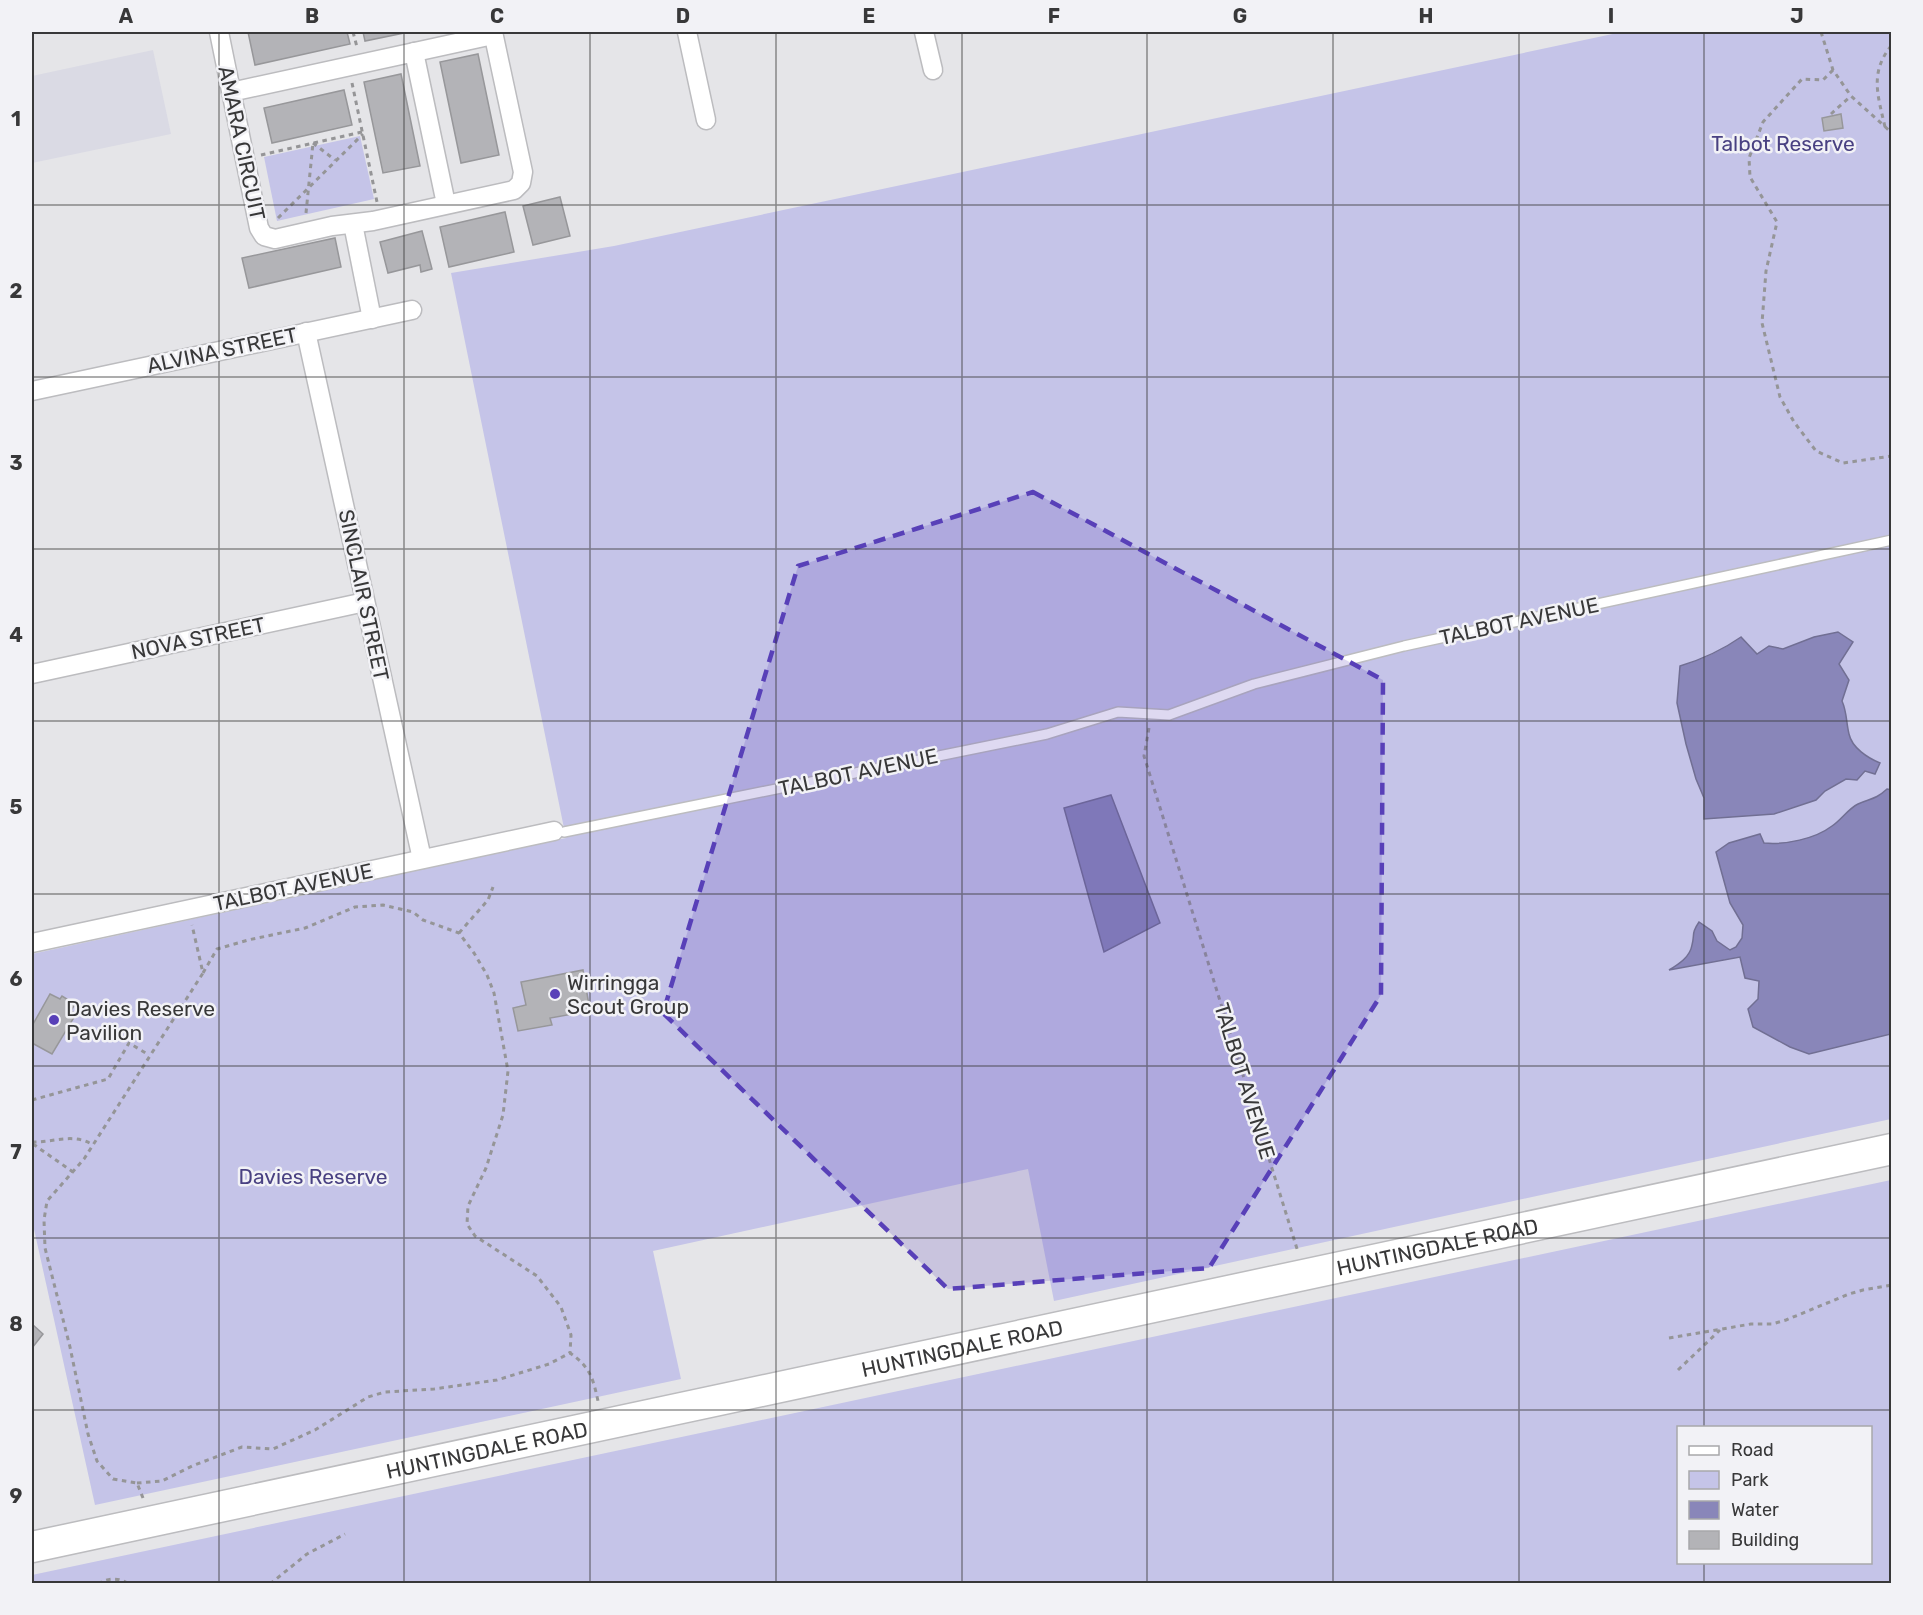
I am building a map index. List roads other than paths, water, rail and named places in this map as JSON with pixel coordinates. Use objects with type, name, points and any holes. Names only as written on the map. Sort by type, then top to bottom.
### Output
[{"type":"main road","name":"HUNTINGDALE ROAD","points":[[32,1547],[1892,1149]]},
{"type":"street","name":"AMARA CIRCUIT","points":[[219,32],[259,228],[264,236],[275,239],[514,190],[521,183],[524,172],[493,33]]},
{"type":"street","points":[[687,32],[706,120]]},
{"type":"street","points":[[924,32],[933,70]]},
{"type":"street","points":[[231,92],[493,33]]},
{"type":"street","points":[[414,52],[446,204]]},
{"type":"street","points":[[354,224],[372,319]]},
{"type":"street","name":"ALVINA STREET","points":[[32,391],[412,310]]},
{"type":"street","name":"SINCLAIR STREET","points":[[306,332],[422,859]]},
{"type":"street","name":"NOVA STREET","points":[[32,674],[365,602]]},
{"type":"street","name":"TALBOT AVENUE","points":[[32,943],[422,859],[559,832]]},
{"type":"lane","name":"TALBOT AVENUE","points":[[559,832],[1047,734],[1118,712],[1169,715],[1254,684],[1404,646],[1892,540]]},
{"type":"water","points":[[1838,632],[1853,642],[1839,664],[1849,680],[1842,701],[1849,734],[1857,748],[1880,763],[1875,774],[1865,771],[1857,780],[1846,779],[1825,791],[1816,800],[1774,814],[1704,819],[1704,798],[1686,744],[1677,703],[1680,666],[1712,654],[1741,637],[1757,654],[1769,646],[1783,649],[1814,637]]},
{"type":"water","points":[[1887,789],[1892,790],[1891,1034],[1809,1054],[1790,1047],[1753,1027],[1748,1009],[1758,999],[1759,981],[1745,978],[1740,957],[1669,970],[1689,953],[1694,931],[1699,922],[1712,931],[1717,941],[1730,950],[1736,947],[1742,938],[1743,925],[1730,903],[1716,852],[1729,843],[1760,834],[1764,843],[1790,842],[1809,838],[1835,824],[1854,806],[1876,797]]},
{"type":"water","points":[[1111,795],[1160,923],[1104,952],[1064,808]]},
{"type":"place","name":"Wirringga Scout Group","points":[[555,994]]},
{"type":"place","name":"Davies Reserve Pavilion","points":[[54,1020]]},
{"type":"park label","name":"Talbot Reserve","points":[[1783,143]]},
{"type":"park label","name":"Davies Reserve","points":[[313,1176]]}]
